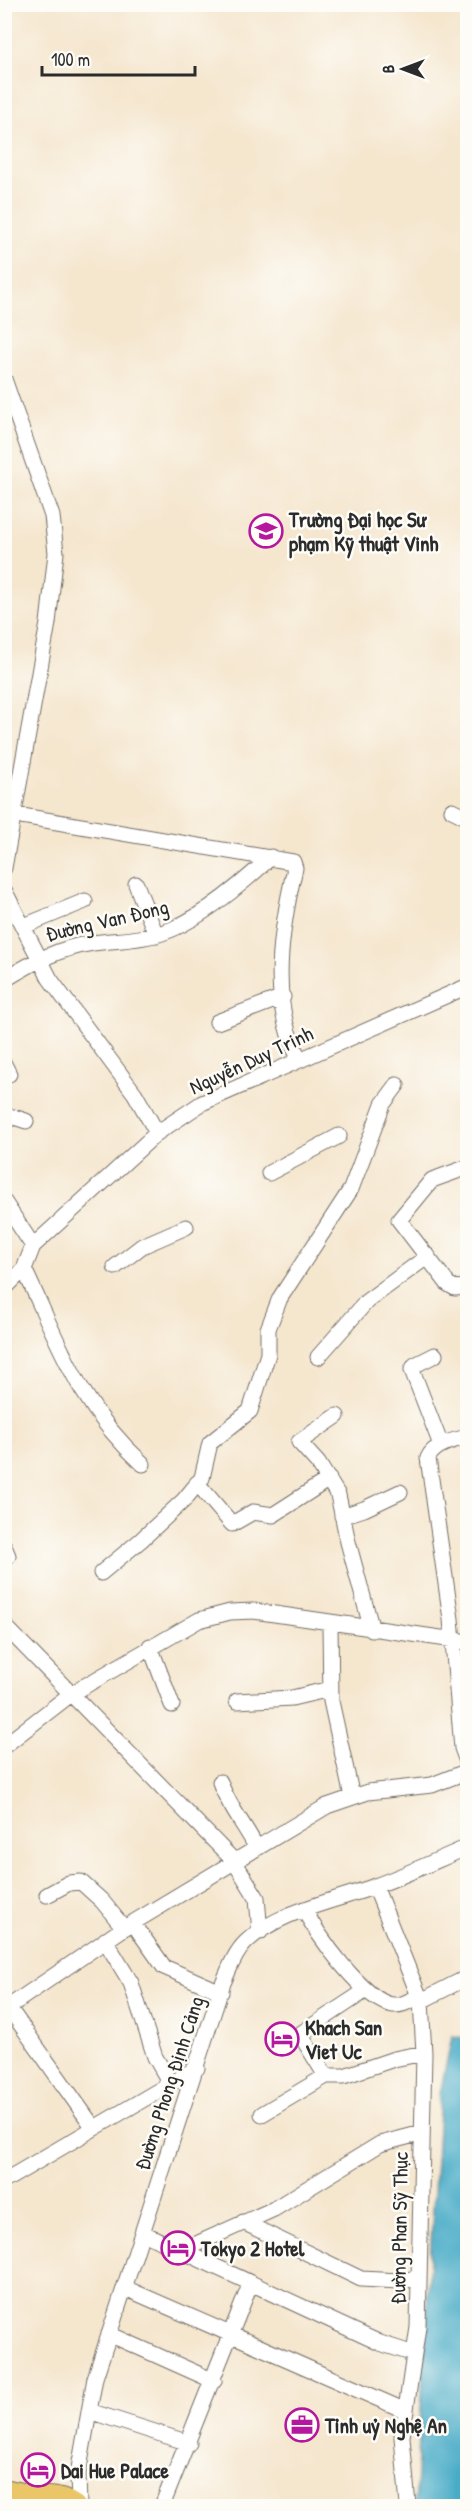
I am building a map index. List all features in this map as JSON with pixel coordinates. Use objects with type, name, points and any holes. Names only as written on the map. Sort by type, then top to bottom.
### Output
[{"type":"main road","points":[[4,2488],[68,2501],[77,2506]]},
{"type":"main road","points":[[22,2506],[45,2497]]},
{"type":"street","points":[[4,379],[52,516],[56,553],[48,623],[16,815],[4,868]]},
{"type":"street","points":[[16,815],[293,862],[295,868],[281,948],[283,997],[288,1034],[300,1060]]},
{"type":"street","name":"Đường Van Đong","points":[[4,980],[39,958],[78,946],[156,935],[184,923],[271,857]]},
{"type":"street","points":[[136,884],[156,935]]},
{"type":"street","points":[[4,890],[50,979],[135,1094],[158,1133]]},
{"type":"street","points":[[24,926],[85,901]]},
{"type":"street","name":"Nguyễn Duy Trinh","points":[[4,1289],[24,1269],[33,1246],[158,1133],[202,1103],[468,986]]},
{"type":"street","points":[[217,1022],[283,997]]},
{"type":"street","points":[[101,1573],[184,1500],[202,1478],[210,1443],[250,1411],[268,1354],[268,1329],[280,1298],[351,1189],[383,1104],[397,1085]]},
{"type":"street","points":[[4,1121],[14,1117],[26,1121]]},
{"type":"street","points":[[269,1173],[339,1136]]},
{"type":"street","points":[[468,1167],[432,1180],[399,1220],[447,1284],[460,1288],[468,1287]]},
{"type":"street","points":[[4,1202],[33,1246]]},
{"type":"street","points":[[115,1267],[142,1246],[186,1227]]},
{"type":"street","points":[[318,1357],[367,1301],[428,1256]]},
{"type":"street","points":[[24,1269],[86,1400],[126,1448],[143,1464]]},
{"type":"street","points":[[435,1355],[415,1365],[412,1370],[441,1445]]},
{"type":"street","points":[[337,1416],[299,1442],[329,1479],[338,1495],[372,1630]]},
{"type":"street","points":[[468,1437],[441,1445],[431,1452],[429,1465],[452,1638],[462,1748],[468,1764]]},
{"type":"street","points":[[198,1484],[232,1524],[253,1512],[273,1515],[329,1479]]},
{"type":"street","points":[[342,1516],[364,1509],[400,1492]]},
{"type":"street","points":[[4,1746],[71,1694],[150,1646],[199,1620],[230,1612],[254,1611],[330,1624],[452,1638],[468,1642]]},
{"type":"street","points":[[330,1624],[330,1689],[334,1721],[352,1797]]},
{"type":"street","points":[[4,1625],[234,1861],[257,1898],[260,1932]]},
{"type":"street","points":[[150,1646],[172,1705]]},
{"type":"street","points":[[237,1701],[281,1700],[330,1689]]},
{"type":"street","points":[[94,2128],[6,2006],[128,1925],[311,1815],[352,1797],[432,1785],[468,1771]]},
{"type":"street","points":[[220,1782],[228,1802],[244,1824],[256,1847]]},
{"type":"street","name":"Đường Phong Định Cảng","points":[[77,2506],[78,2474],[95,2378],[221,1992],[235,1957],[245,1944],[260,1932],[304,1909],[375,1886],[468,1847]]},
{"type":"street","points":[[47,1895],[69,1883],[81,1882],[128,1925],[164,1968],[221,1992]]},
{"type":"street","name":"Đường Phan Sỹ Thục","points":[[375,1886],[420,1998],[424,2053],[418,2327],[402,2438],[408,2506]]},
{"type":"street","points":[[304,1909],[315,1928],[365,1991],[391,2005],[420,1998],[468,1977]]},
{"type":"street","points":[[105,1940],[131,1983],[155,2057],[170,2083]]},
{"type":"street","points":[[326,2076],[300,2034],[365,1991]]},
{"type":"street","points":[[262,2114],[326,2076],[344,2076],[384,2062],[424,2053]]},
{"type":"street","points":[[4,2181],[198,2068]]},
{"type":"street","points":[[183,2250],[312,2188],[380,2144],[422,2133]]},
{"type":"street","points":[[243,2222],[352,2277],[379,2281],[419,2278]]},
{"type":"street","points":[[143,2233],[183,2250],[250,2285],[380,2343],[414,2354]]},
{"type":"street","points":[[162,2506],[214,2381],[250,2285]]},
{"type":"street","points":[[124,2288],[406,2411]]},
{"type":"street","points":[[109,2334],[214,2381]]},
{"type":"street","points":[[89,2411],[189,2443]]},
{"type":"street","points":[[45,2497],[70,2486],[78,2474]]},
{"type":"water","points":[[452,2036],[468,2039],[467,2506],[415,2506],[440,2094]]},
{"type":"place","name":"Trường Đại học Sư phạm Kỹ thuật Vinh","points":[[266,531]]},
{"type":"place","name":"Khach San Viet Uc","points":[[282,2039]]},
{"type":"place","name":"Tokyo 2 Hotel","points":[[178,2248]]},
{"type":"place","name":"Tỉnh uỷ Nghệ An","points":[[302,2425]]},
{"type":"place","name":"Dai Hue Palace","points":[[38,2470]]}]
